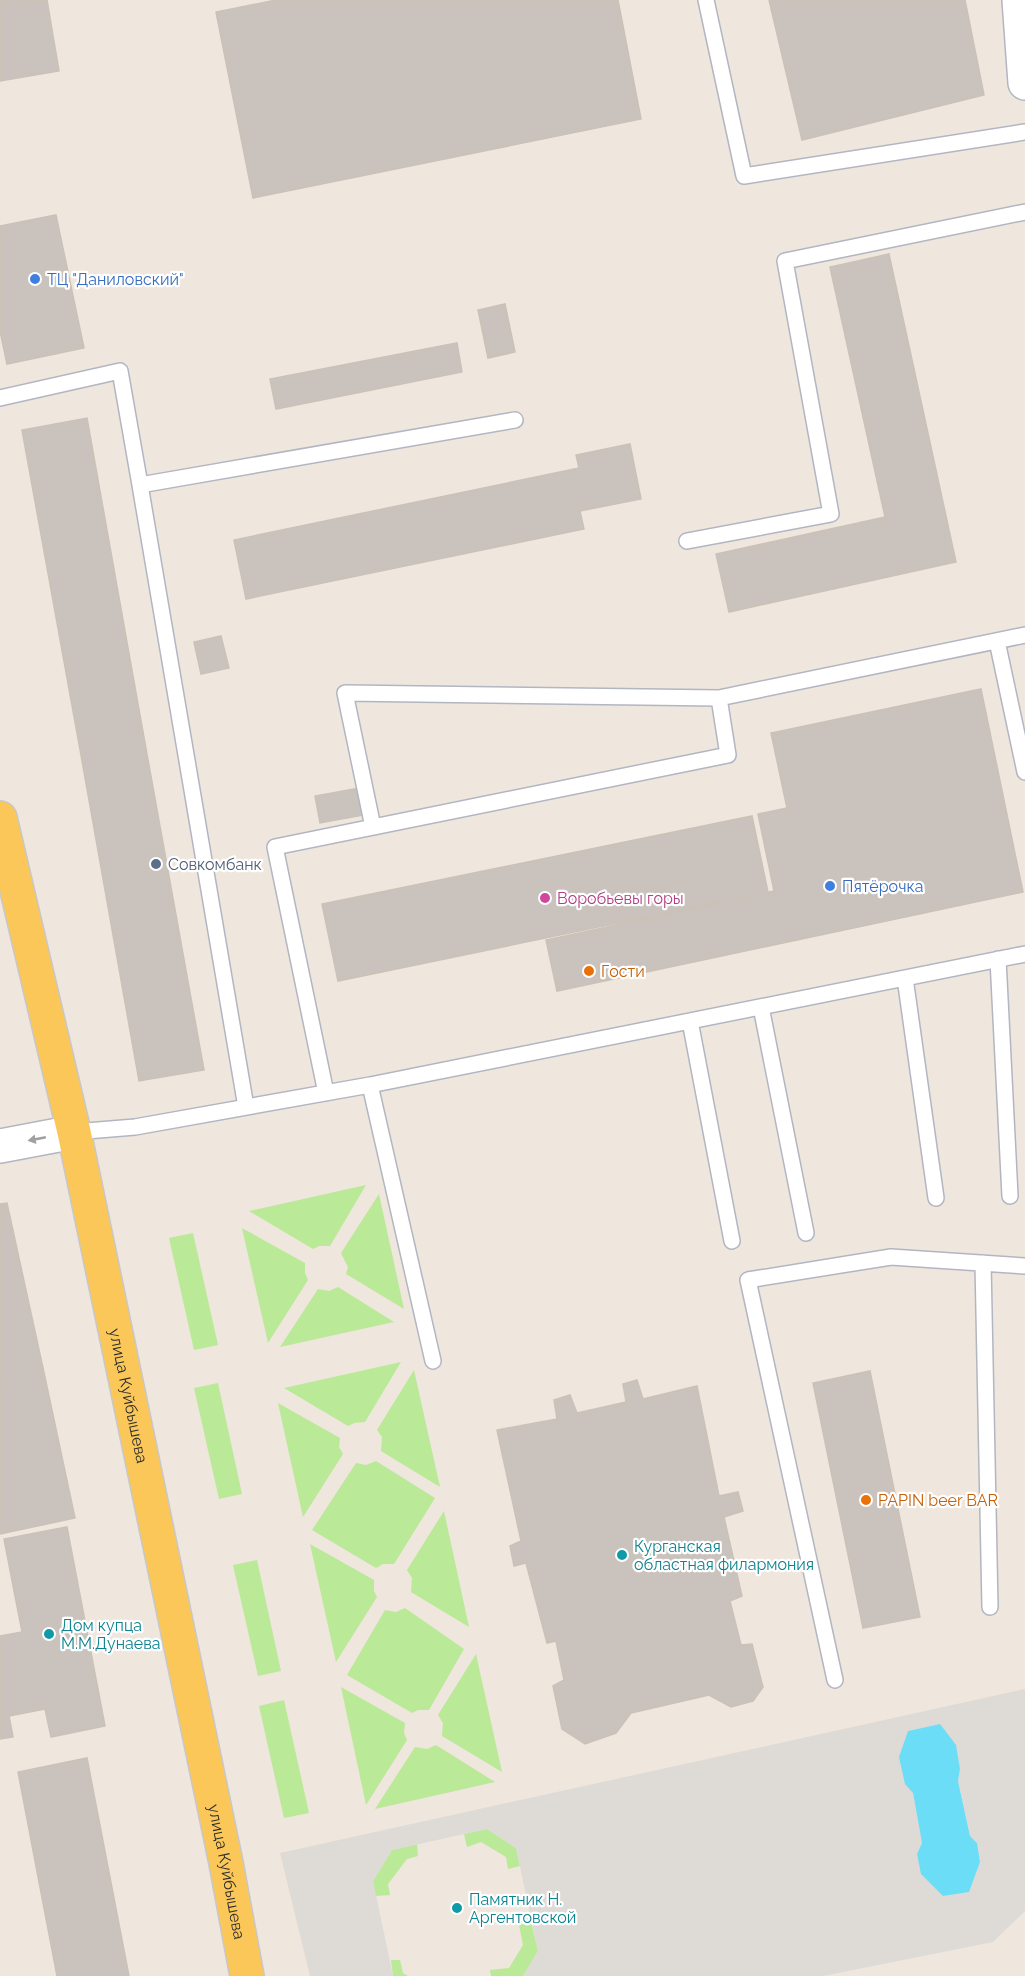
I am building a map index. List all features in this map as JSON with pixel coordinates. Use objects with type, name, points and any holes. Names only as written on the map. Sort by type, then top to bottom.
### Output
[{"type":"main road","name":"улица Куйбышева","points":[[0,818],[74,1132],[226,1863],[247,1976]]},
{"type":"street","points":[[1018,0],[1025,82]]},
{"type":"street","points":[[0,1146],[74,1132]]},
{"type":"lane","points":[[706,0],[744,176],[1025,132]]},
{"type":"lane","points":[[687,541],[831,514],[785,261],[1025,212]]},
{"type":"lane","points":[[0,398],[120,371],[246,1107]]},
{"type":"lane","points":[[140,485],[515,420]]},
{"type":"lane","points":[[373,827],[345,693],[719,698],[1025,634]]},
{"type":"lane","points":[[997,641],[1025,772]]},
{"type":"lane","points":[[326,1093],[275,847],[728,754],[719,698]]},
{"type":"lane","points":[[74,1132],[135,1127],[370,1085],[1025,954]]},
{"type":"lane","points":[[998,959],[1010,1196]]},
{"type":"lane","points":[[905,978],[936,1198]]},
{"type":"lane","points":[[760,1007],[806,1233]]},
{"type":"lane","points":[[690,1021],[732,1241]]},
{"type":"lane","points":[[370,1085],[433,1361]]},
{"type":"lane","points":[[835,1680],[748,1280],[891,1257],[1025,1266]]},
{"type":"lane","points":[[983,1263],[990,1607]]},
{"type":"green space","points":[[366,1185],[330,1246],[319,1246],[313,1249],[249,1211]]},
{"type":"green space","points":[[379,1194],[404,1309],[346,1274],[348,1267],[341,1253]]},
{"type":"green space","points":[[242,1228],[305,1263],[308,1280],[268,1343]]},
{"type":"green space","points":[[193,1233],[218,1345],[194,1350],[169,1238]]},
{"type":"green space","points":[[338,1287],[394,1322],[280,1347],[318,1289],[329,1291]]},
{"type":"green space","points":[[401,1362],[365,1422],[348,1426],[284,1388]]},
{"type":"green space","points":[[414,1370],[440,1487],[381,1451],[382,1437],[377,1430]]},
{"type":"green space","points":[[218,1383],[242,1494],[219,1499],[194,1388]]},
{"type":"green space","points":[[278,1403],[340,1438],[339,1447],[343,1454],[303,1517]]},
{"type":"green space","points":[[376,1461],[435,1498],[394,1564],[383,1564],[376,1568],[312,1530],[356,1463],[366,1465]]},
{"type":"green space","points":[[444,1511],[469,1627],[411,1592],[412,1578],[407,1570]]},
{"type":"green space","points":[[310,1544],[374,1580],[374,1591],[377,1597],[336,1662]]},
{"type":"green space","points":[[257,1560],[281,1671],[258,1676],[233,1565]]},
{"type":"green space","points":[[405,1608],[464,1649],[429,1710],[418,1710],[412,1713],[347,1675],[385,1610],[396,1612]]},
{"type":"green space","points":[[476,1654],[502,1772],[442,1736],[443,1723],[438,1715]]},
{"type":"green space","points":[[341,1687],[405,1723],[404,1733],[407,1740],[366,1805]]},
{"type":"green space","points":[[284,1700],[309,1813],[284,1818],[259,1706]]},
{"type":"green space","points":[[436,1745],[495,1782],[375,1809],[415,1747],[427,1749]]},
{"type":"green space","points":[[487,1829],[516,1848],[520,1866],[508,1869],[506,1857],[481,1842],[467,1847],[464,1834]]},
{"type":"green space","points":[[417,1844],[418,1856],[407,1859],[388,1884],[390,1895],[375,1896],[373,1881],[392,1850]]},
{"type":"green space","points":[[531,1921],[538,1951],[523,1976],[491,1976],[490,1970],[509,1968],[523,1945],[519,1925]]},
{"type":"green space","points":[[391,1960],[400,1960],[403,1973],[408,1976],[393,1976]]},
{"type":"shaded area","points":[[1025,1689],[1025,1911],[993,1942],[823,1976],[523,1976],[538,1951],[516,1848],[487,1829],[392,1850],[373,1881],[393,1976],[310,1976],[280,1853]],"holes":[[[940,1724],[960,1769],[958,1780],[970,1836],[977,1843],[980,1862],[969,1891],[917,1854],[922,1843],[913,1793],[900,1757],[908,1731]]]},
{"type":"water","points":[[940,1724],[956,1745],[960,1769],[958,1781],[970,1836],[977,1843],[980,1862],[969,1892],[943,1896],[921,1874],[917,1854],[922,1843],[913,1793],[905,1784],[899,1757],[908,1731]]},
{"type":"building","points":[[0,0],[47,0],[59,71],[0,81]]},
{"type":"building","points":[[276,0],[618,0],[641,119],[253,198],[216,12]]},
{"type":"building","points":[[769,0],[965,0],[984,95],[802,140]]},
{"type":"building","name":"ТЦ \"Даниловский\"","points":[[56,215],[84,348],[7,364],[0,331],[0,226]]},
{"type":"building","points":[[889,254],[956,562],[729,612],[716,554],[885,517],[830,267]]},
{"type":"building","points":[[505,304],[515,352],[488,358],[478,310]]},
{"type":"building","points":[[457,343],[462,372],[276,409],[270,379]]},
{"type":"building","points":[[87,418],[143,732],[79,744],[22,430]]},
{"type":"building","points":[[630,444],[641,499],[580,511],[584,529],[246,599],[234,540],[579,468],[576,455]]},
{"type":"building","points":[[221,636],[229,668],[201,674],[194,642]]},
{"type":"building","points":[[981,689],[1023,892],[557,991],[546,940],[774,891],[758,814],[787,808],[771,733]]},
{"type":"building","points":[[143,732],[204,1070],[139,1081],[79,744]]},
{"type":"building","points":[[359,788],[364,815],[320,823],[315,796]]},
{"type":"building","name":"Воробьевы горы","points":[[752,816],[768,892],[338,981],[322,904]]},
{"type":"building","points":[[7,1203],[43,1368],[0,1378],[0,1204]]},
{"type":"building","points":[[43,1368],[75,1518],[0,1534],[0,1378]]},
{"type":"building","name":"PAPIN beer BAR","points":[[870,1371],[920,1617],[863,1628],[813,1383]]},
{"type":"building","name":"Курганская областная филармония","points":[[637,1380],[643,1399],[697,1386],[719,1496],[738,1492],[743,1511],[724,1517],[742,1596],[730,1601],[741,1645],[752,1644],[763,1687],[753,1701],[731,1707],[709,1695],[631,1713],[616,1733],[585,1744],[562,1729],[553,1686],[564,1680],[556,1641],[547,1643],[526,1563],[514,1566],[510,1546],[521,1541],[497,1430],[557,1419],[554,1400],[570,1395],[577,1413],[626,1402],[623,1384]]},
{"type":"building","name":"Дом купца М.М.Дунаева","points":[[67,1527],[105,1726],[51,1737],[45,1709],[9,1716],[13,1737],[0,1739],[0,1636],[22,1632],[4,1539]]},
{"type":"building","points":[[87,1758],[129,1976],[57,1976],[18,1772]]},
{"type":"place","name":"ТЦ \"Даниловский\"","points":[[35,279]]},
{"type":"place","name":"Совкомбанк","points":[[156,864]]},
{"type":"place","name":"Пятёрочка","points":[[830,886]]},
{"type":"place","name":"Воробьевы горы","points":[[545,898]]},
{"type":"place","name":"Гости","points":[[589,971]]},
{"type":"place","name":"PAPIN beer BAR","points":[[866,1500]]},
{"type":"place","name":"Курганская областная филармония","points":[[622,1555]]},
{"type":"place","name":"Дом купца М.М.Дунаева","points":[[49,1634]]},
{"type":"place","name":"Памятник Н. Аргентовской","points":[[457,1908]]}]
